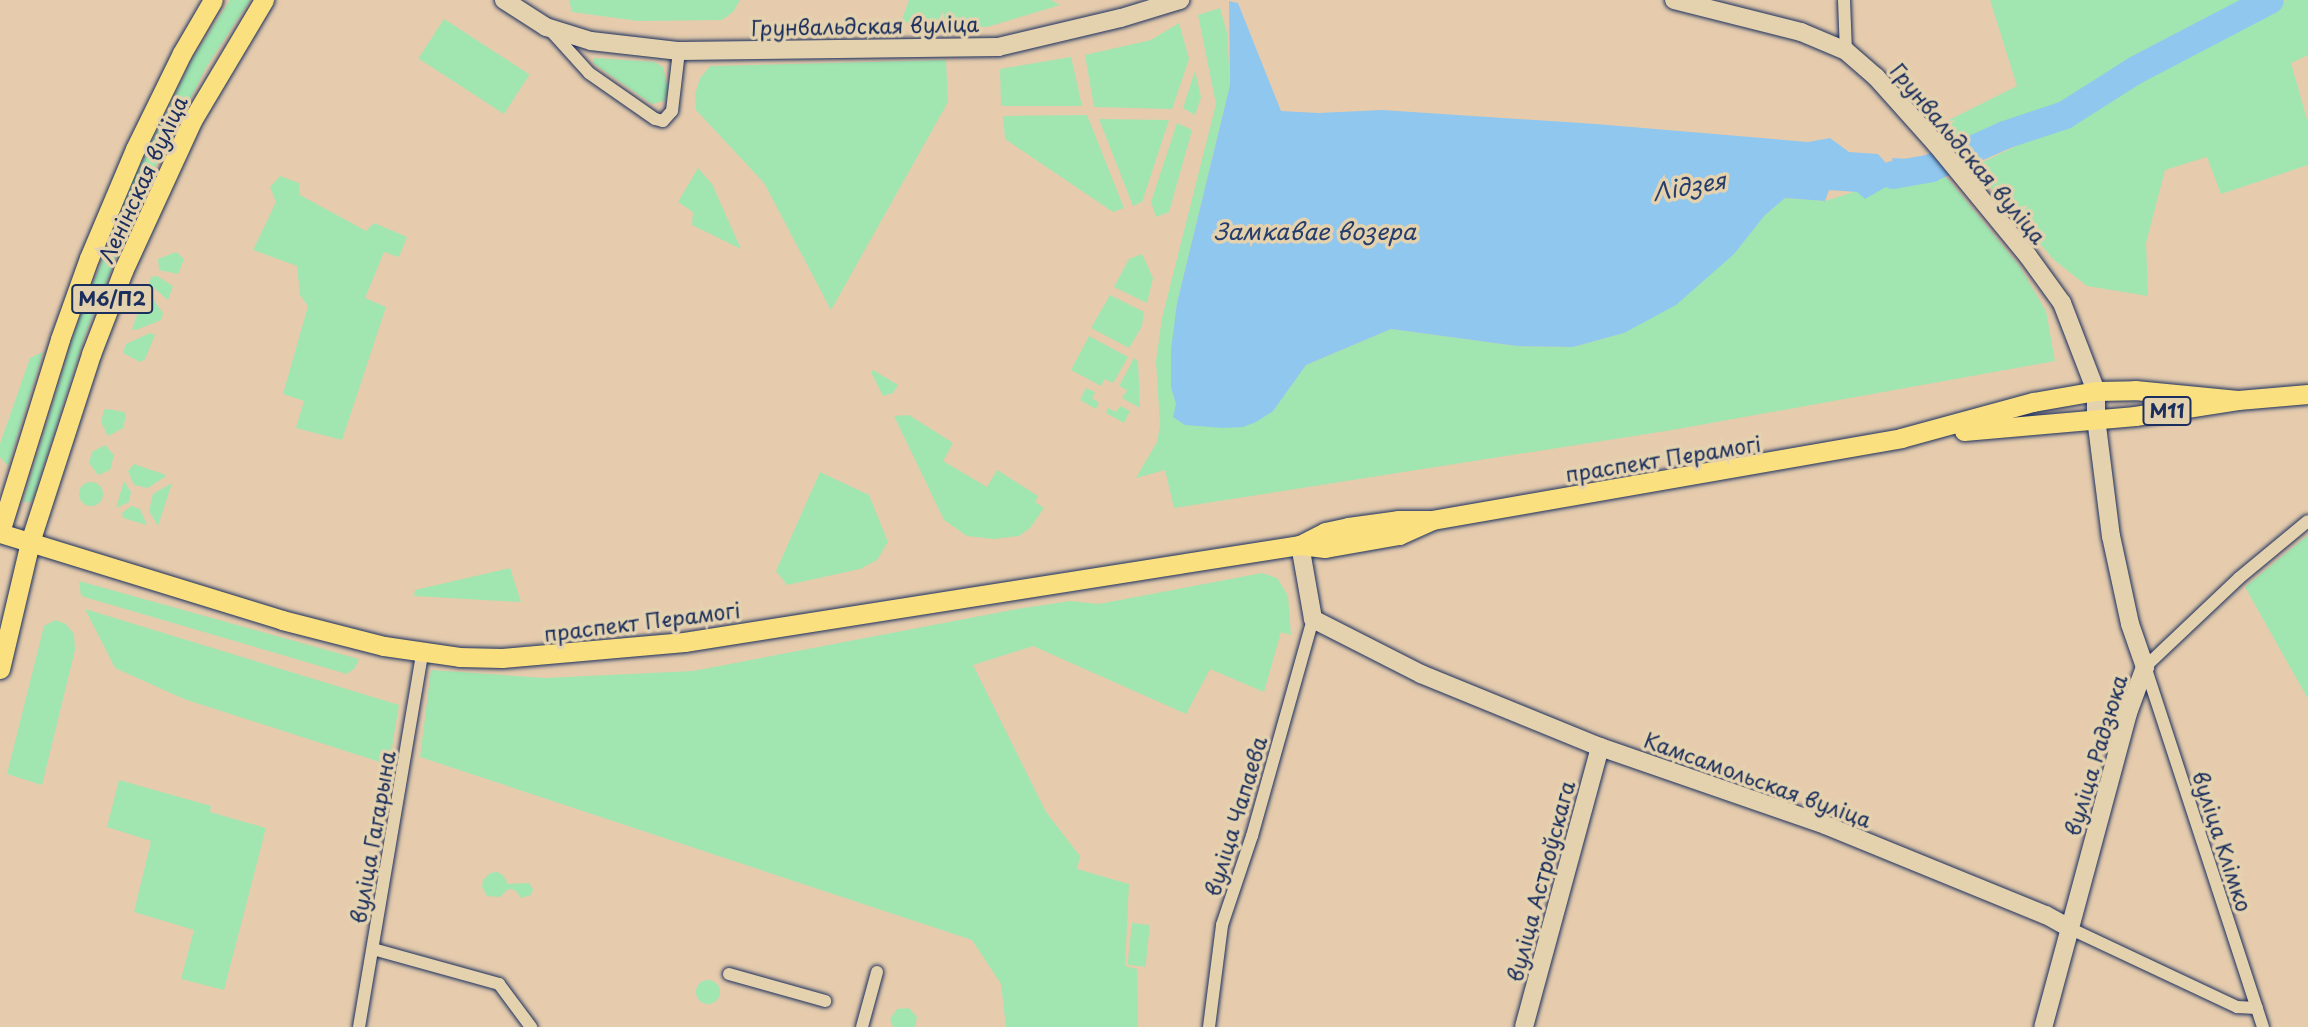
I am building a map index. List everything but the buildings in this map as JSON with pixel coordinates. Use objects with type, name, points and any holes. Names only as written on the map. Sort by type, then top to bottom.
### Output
[{"type":"main road","name":"Ленінская вуліца","points":[[0,532],[60,339],[89,258],[135,149],[182,54],[213,0]]},
{"type":"main road","name":"Ленінская вуліца","points":[[0,669],[30,542],[91,354],[122,271],[193,119],[264,0]]},
{"type":"main road","name":"праспект Перамогі","points":[[1901,438],[2033,402],[2096,391],[2135,390],[2238,400]]},
{"type":"main road","name":"праспект Перамогі","points":[[0,532],[282,620],[384,646],[422,653],[523,658],[684,642],[1300,545],[1325,532],[1348,527],[1398,520],[1432,520],[1901,438],[2135,416],[2238,400],[2308,394]]},
{"type":"street","name":"Грунвальдская вуліца","points":[[504,0],[546,27],[591,41],[678,51],[998,47],[1108,21],[1180,0]]},
{"type":"street","name":"Грунвальдская вуліца","points":[[1674,0],[1789,28],[1846,51],[1876,77],[1936,144],[2062,303],[2096,391],[2096,418],[2111,536],[2130,624],[2146,667]]},
{"type":"street","points":[[1844,0],[1846,51]]},
{"type":"street","points":[[546,27],[567,44],[589,73],[655,119],[663,121],[672,111],[678,51]]},
{"type":"street","name":"вуліца Радзюка","points":[[2043,1027],[2129,713],[2146,667],[2239,578],[2308,521]]},
{"type":"street","points":[[1300,545],[1313,619]]},
{"type":"street","name":"Камсамольская вуліца","points":[[1313,619],[1421,674],[1600,747],[1825,825],[2046,915],[2237,1007],[2257,1008]]},
{"type":"street","name":"вуліца Чапаева","points":[[1209,1027],[1222,925],[1252,836],[1313,619]]},
{"type":"street","name":"вуліца Гагарына","points":[[359,1027],[422,653]]},
{"type":"street","name":"вуліца Клімко","points":[[2146,667],[2263,1027]]},
{"type":"street","name":"вуліца Астроўскага","points":[[1524,1027],[1600,747]]},
{"type":"street","points":[[373,949],[499,984],[531,1027]]},
{"type":"street","points":[[862,1027],[877,972]]},
{"type":"street","points":[[729,974],[825,1001]]},
{"type":"green space","points":[[230,0],[250,0],[207,66],[145,187],[86,332],[32,501],[25,503],[76,328],[132,183],[193,58]]},
{"type":"green space","points":[[569,0],[740,0],[733,12],[722,20],[638,21],[572,12]]},
{"type":"green space","points":[[909,0],[1051,0],[1060,5],[987,27],[901,22]]},
{"type":"green space","points":[[1990,0],[2244,0],[2152,46],[2066,99],[1970,145],[1958,147],[1941,124],[2017,86]]},
{"type":"green space","points":[[2286,0],[2308,0],[2308,55],[2291,63],[2308,123],[2308,165],[2221,194],[2207,157],[2165,170],[2146,243],[2148,296],[2087,286],[2054,260],[1983,178],[1981,163],[2078,116],[2164,63],[2249,24]]},
{"type":"green space","points":[[1220,8],[1227,33],[1230,85],[1177,303],[1171,387],[1176,404],[1273,411],[1306,365],[1391,329],[1517,346],[1573,347],[1624,333],[1734,254],[1765,215],[1785,198],[1825,201],[1905,176],[1935,173],[1948,179],[2020,267],[2046,311],[2055,361],[1672,430],[1174,508],[1165,470],[1136,478],[1157,442],[1160,425],[1156,361],[1162,318],[1216,104],[1198,15]]},
{"type":"green space","points":[[444,19],[530,75],[504,114],[418,58]]},
{"type":"green space","points":[[1179,23],[1189,59],[1172,109],[1094,107],[1085,55],[1151,40]]},
{"type":"green space","points":[[1071,57],[1082,106],[1001,106],[1000,69]]},
{"type":"green space","points":[[594,58],[654,62],[663,67],[668,90],[664,101],[652,104],[593,63]]},
{"type":"green space","points":[[946,60],[948,102],[831,310],[764,183],[696,110],[695,95],[700,78],[710,66]]},
{"type":"green space","points":[[1195,71],[1201,97],[1195,115],[1183,108]]},
{"type":"green space","points":[[1087,115],[1124,208],[1113,212],[1005,139],[1003,116]]},
{"type":"green space","points":[[1099,119],[1169,120],[1142,202],[1133,206]]},
{"type":"green space","points":[[1177,123],[1192,130],[1169,212],[1156,217],[1151,202]]},
{"type":"green space","points":[[698,168],[712,184],[741,249],[692,225],[693,212],[678,202]]},
{"type":"green space","points":[[280,176],[299,183],[300,195],[366,231],[374,223],[407,237],[399,257],[384,252],[365,298],[386,307],[342,440],[296,428],[304,401],[283,394],[308,306],[300,295],[297,266],[253,250],[276,202],[270,187]]},
{"type":"green space","points":[[176,252],[184,259],[178,274],[159,270],[158,259]]},
{"type":"green space","points":[[1142,254],[1153,278],[1147,303],[1114,287],[1129,259]]},
{"type":"green space","points":[[157,276],[173,286],[168,300],[149,284],[151,277]]},
{"type":"green space","points":[[145,293],[151,296],[163,313],[161,320],[136,330],[132,329]]},
{"type":"green space","points":[[1110,295],[1144,312],[1142,326],[1129,348],[1091,328]]},
{"type":"green space","points":[[150,333],[155,335],[145,359],[140,362],[123,353],[126,344]]},
{"type":"green space","points":[[1089,336],[1128,357],[1113,383],[1105,379],[1101,386],[1071,370]]},
{"type":"green space","points":[[43,352],[8,466],[0,457],[0,444],[30,358]]},
{"type":"green space","points":[[1134,358],[1138,361],[1140,408],[1122,398],[1127,390],[1119,386]]},
{"type":"green space","points":[[873,370],[898,385],[893,393],[883,396],[871,372]]},
{"type":"green space","points":[[1086,388],[1095,392],[1092,398],[1099,403],[1096,409],[1080,400]]},
{"type":"green space","points":[[1120,406],[1130,411],[1124,423],[1106,413],[1108,408],[1116,412]]},
{"type":"green space","points":[[104,410],[124,412],[126,416],[123,428],[108,436],[101,422]]},
{"type":"green space","points":[[909,415],[953,443],[943,461],[987,487],[997,470],[1038,496],[1035,502],[1044,508],[1030,528],[1019,536],[994,539],[967,536],[944,520],[894,416]]},
{"type":"green space","points":[[105,445],[114,455],[110,470],[98,475],[89,463],[92,452]]},
{"type":"green space","points":[[134,464],[166,476],[148,488],[134,485],[128,471]]},
{"type":"green space","points":[[820,472],[869,495],[888,542],[877,560],[860,569],[787,585],[776,571]]},
{"type":"green space","points":[[124,481],[131,492],[129,502],[116,508]]},
{"type":"green space","points":[[91,482],[100,485],[103,494],[100,503],[91,506],[82,503],[79,494],[82,485]]},
{"type":"green space","points":[[172,483],[158,526],[149,511],[153,494]]},
{"type":"green space","points":[[131,506],[140,509],[147,525],[123,518],[122,513]]},
{"type":"green space","points":[[2308,535],[2308,699],[2245,587]]},
{"type":"green space","points":[[510,568],[521,602],[414,596],[415,590]]},
{"type":"green space","points":[[1262,573],[1277,578],[1288,596],[1291,635],[1281,632],[1264,692],[1210,669],[1186,714],[1033,646],[973,665],[1046,812],[1080,856],[1077,869],[1129,884],[1125,966],[1137,969],[1138,1027],[1006,1027],[1001,984],[972,940],[420,757],[431,670],[545,678],[693,671],[1017,609],[1070,601],[1099,604]]},
{"type":"green space","points":[[79,581],[359,659],[355,668],[347,674],[81,596]]},
{"type":"green space","points":[[85,609],[399,705],[389,765],[184,699],[115,668]]},
{"type":"green space","points":[[55,620],[66,624],[74,634],[75,650],[42,785],[7,774],[44,626]]},
{"type":"green space","points":[[119,780],[211,806],[210,812],[266,828],[224,990],[181,979],[194,930],[134,912],[151,841],[107,827]]},
{"type":"green space","points":[[490,873],[503,875],[508,884],[529,883],[533,889],[531,895],[521,898],[515,890],[508,889],[500,897],[487,896],[482,887],[483,880]]},
{"type":"green space","points":[[1132,923],[1150,925],[1146,967],[1128,965]]},
{"type":"green space","points":[[708,980],[717,983],[720,992],[717,1001],[708,1004],[699,1001],[696,992],[699,983]]},
{"type":"green space","points":[[909,1008],[917,1017],[915,1027],[893,1027],[890,1019],[897,1009]]},
{"type":"water","name":"Замкавае возера","points":[[1229,1],[1238,3],[1281,111],[1318,113],[1382,110],[1808,142],[1830,138],[1849,152],[1878,154],[1886,163],[1893,163],[1892,158],[1924,160],[1935,173],[1905,176],[1865,199],[1857,192],[1829,190],[1825,201],[1785,198],[1765,215],[1734,254],[1676,305],[1624,333],[1573,347],[1517,346],[1391,329],[1306,365],[1273,411],[1256,422],[1243,427],[1223,428],[1185,425],[1173,417],[1176,404],[1171,387],[1171,350],[1177,303],[1230,85]]},
{"type":"waterway","name":"Лідзея","points":[[1893,175],[1931,168],[2005,135],[2065,115],[2136,70],[2270,0]]}]
